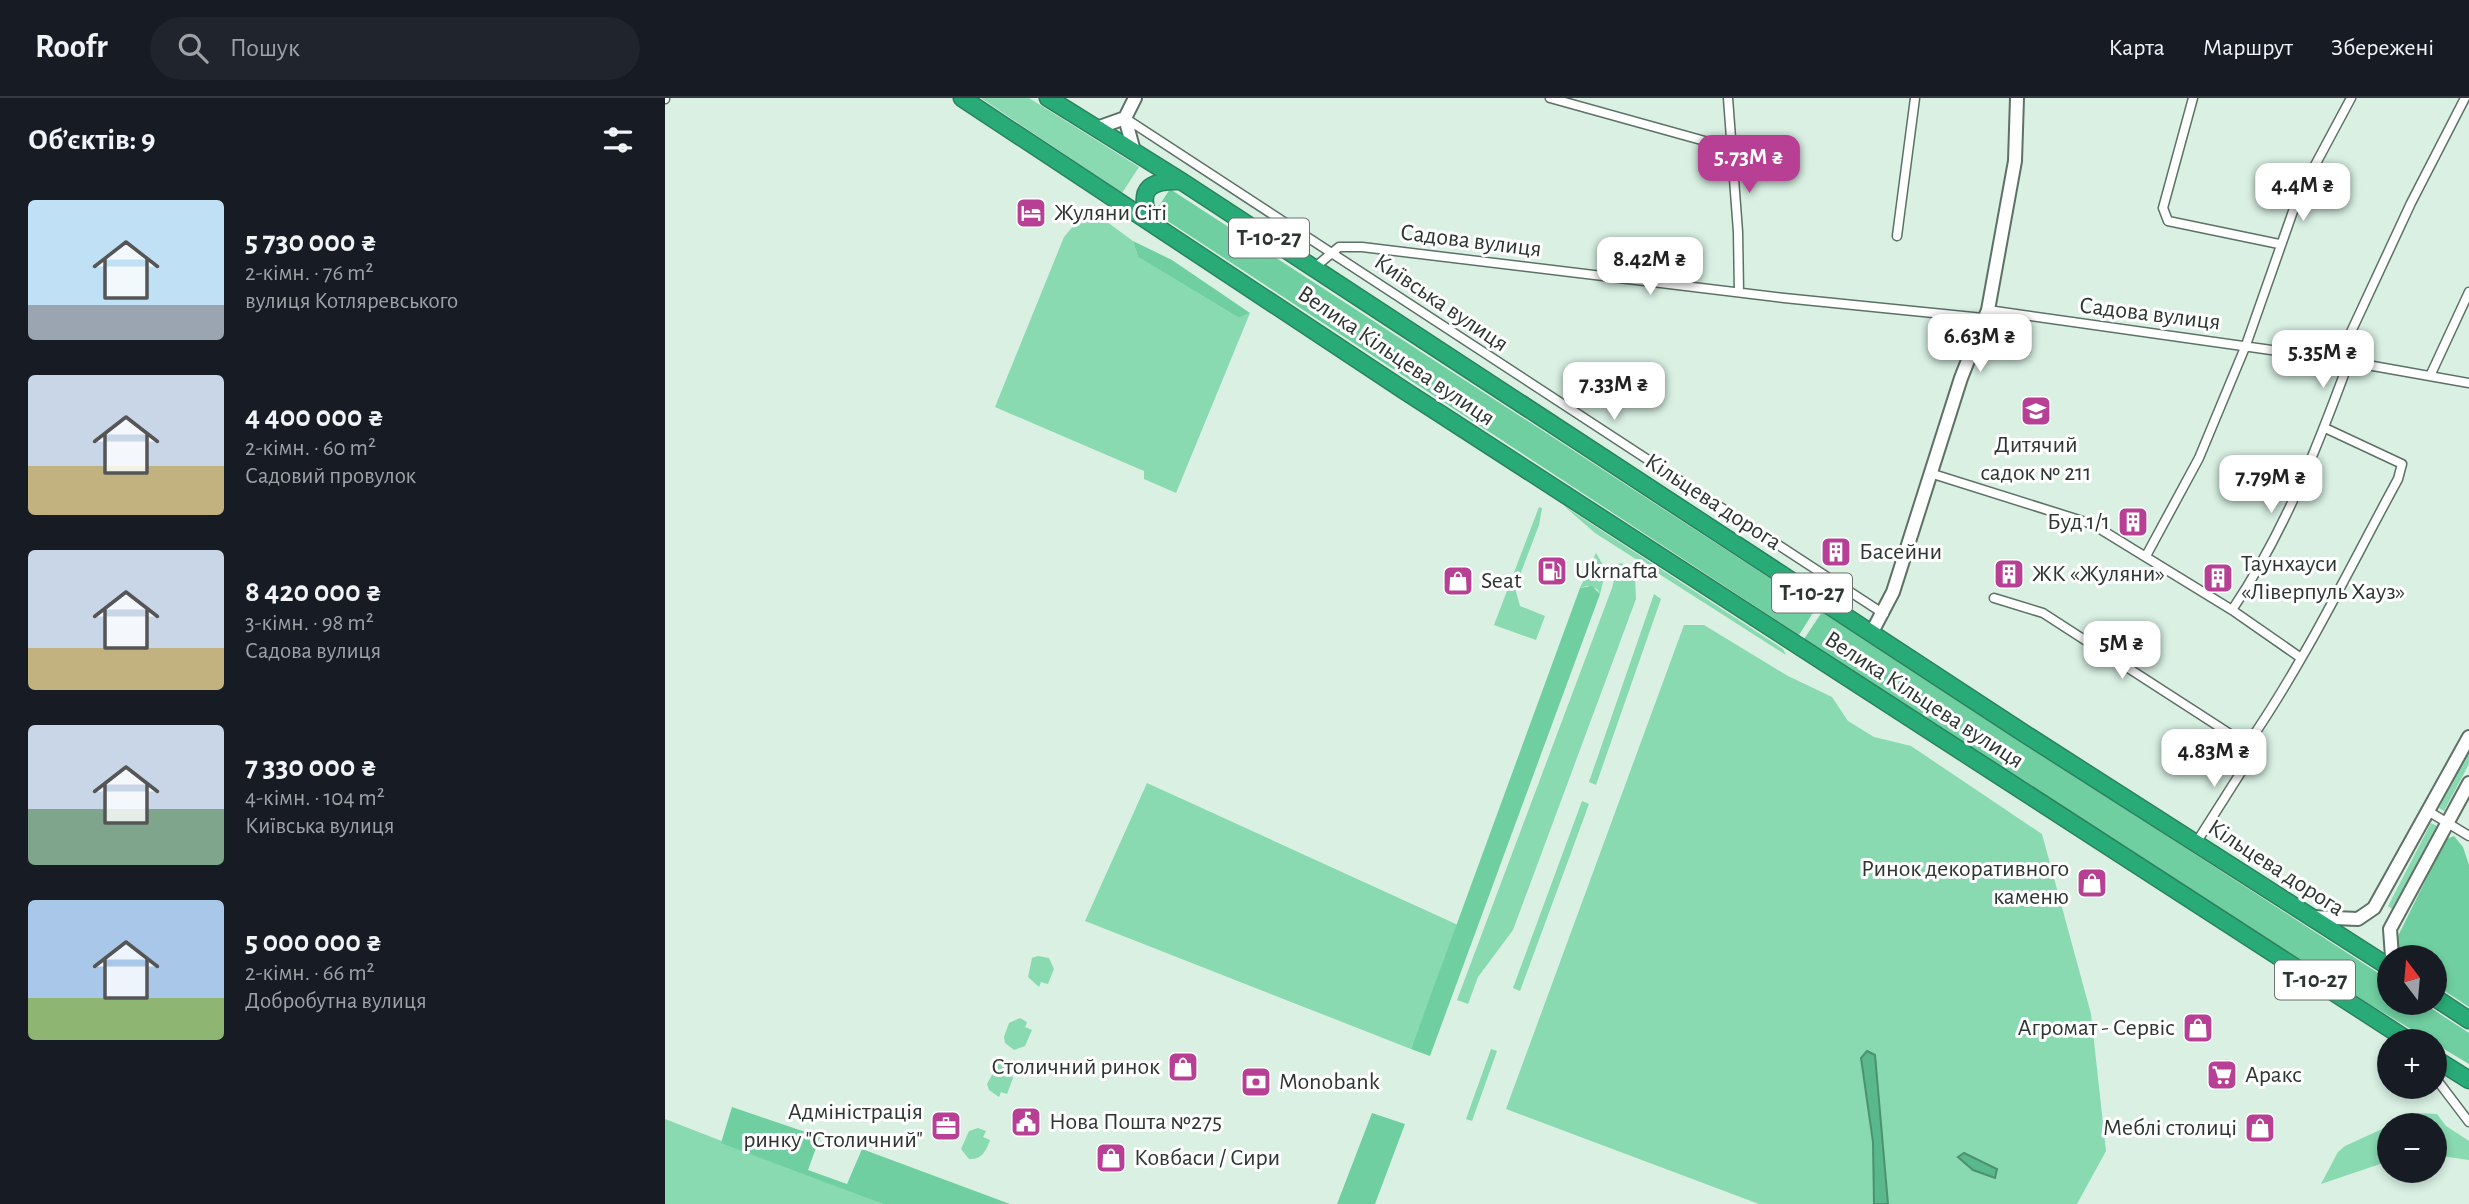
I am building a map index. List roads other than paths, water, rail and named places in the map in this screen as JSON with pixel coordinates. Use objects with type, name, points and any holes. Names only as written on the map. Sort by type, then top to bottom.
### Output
[{"type":"highway","name":"Велика Кільцева вулиця","points":[[962,98],[1447,418],[2390,1029]]},
{"type":"highway","name":"Кільцева дорога","points":[[1048,98],[1181,181],[2377,959]]},
{"type":"highway","points":[[1150,220],[1144,203],[1149,187],[1157,182],[1181,181]]},
{"type":"highway","points":[[2447,1006],[2469,1020]]},
{"type":"highway","points":[[2447,1066],[2469,1080]]},
{"type":"street","points":[[1134,151],[1125,118],[1135,98]]},
{"type":"street","points":[[1550,98],[1730,148]]},
{"type":"street","points":[[1728,98],[1738,232],[1739,292]]},
{"type":"street","points":[[1897,236],[1915,98]]},
{"type":"street","points":[[1872,632],[1884,614],[1933,474],[1961,378],[1986,314],[2015,161],[2017,98]]},
{"type":"street","points":[[2193,98],[2163,208],[2164,217],[2168,221],[2228,236],[2279,244]]},
{"type":"street","points":[[2146,556],[2199,458],[2246,345],[2279,244],[2298,197],[2351,98]]},
{"type":"street","points":[[2338,360],[2411,203],[2465,98]]},
{"type":"street","points":[[1097,128],[1125,118]]},
{"type":"street","points":[[1125,118],[1330,252],[1314,268]]},
{"type":"street","name":"Садова вулиця","points":[[1330,252],[1339,247],[1362,247],[1739,292],[1986,314],[2246,345],[2349,361],[2325,428]]},
{"type":"street","name":"Київська вулиця","points":[[1330,252],[1884,614]]},
{"type":"street","points":[[2430,376],[2469,292]]},
{"type":"street","points":[[2373,366],[2469,383]]},
{"type":"street","points":[[2232,610],[2280,530],[2325,428],[2402,464],[2397,480],[2301,658],[2247,745]]},
{"type":"street","points":[[1933,474],[2092,524],[2232,610],[2301,658]]},
{"type":"street","points":[[1994,597],[2043,613],[2255,750],[2196,843]]},
{"type":"street","points":[[2310,916],[2348,920],[2368,914],[2469,737]]},
{"type":"street","points":[[2391,945],[2390,929],[2469,783]]},
{"type":"street","points":[[2428,811],[2469,836]]},
{"type":"street","points":[[2447,1093],[2469,1122]]},
{"type":"place","name":"Жуляни Сіті","points":[[1031,213]]},
{"type":"place","name":"Дитячий садок № 211","points":[[2036,411]]},
{"type":"place","name":"Буд 1/1","points":[[2133,522]]},
{"type":"place","name":"Басейни","points":[[1836,552]]},
{"type":"place","name":"Ukrnafta","points":[[1552,571]]},
{"type":"place","name":"ЖК «Жуляни»","points":[[2009,574]]},
{"type":"place","name":"Таунхауси «Ліверпуль Хауз»","points":[[2218,578]]},
{"type":"place","name":"Seat","points":[[1458,581]]},
{"type":"place","name":"Ринок декоративного каменю","points":[[2092,883]]},
{"type":"place","name":"Агромат - Сервіс","points":[[2198,1028]]},
{"type":"place","name":"Столичний ринок","points":[[1183,1067]]},
{"type":"place","name":"Аракс","points":[[2222,1075]]},
{"type":"place","name":"Monobank","points":[[1256,1082]]},
{"type":"place","name":"Нова Пошта №275","points":[[1026,1122]]},
{"type":"place","name":"Адміністрація ринку \"Столичний\"","points":[[946,1126]]},
{"type":"place","name":"Меблі столиці","points":[[2260,1128]]},
{"type":"place","name":"Ковбаси / Сири","points":[[1111,1158]]}]
